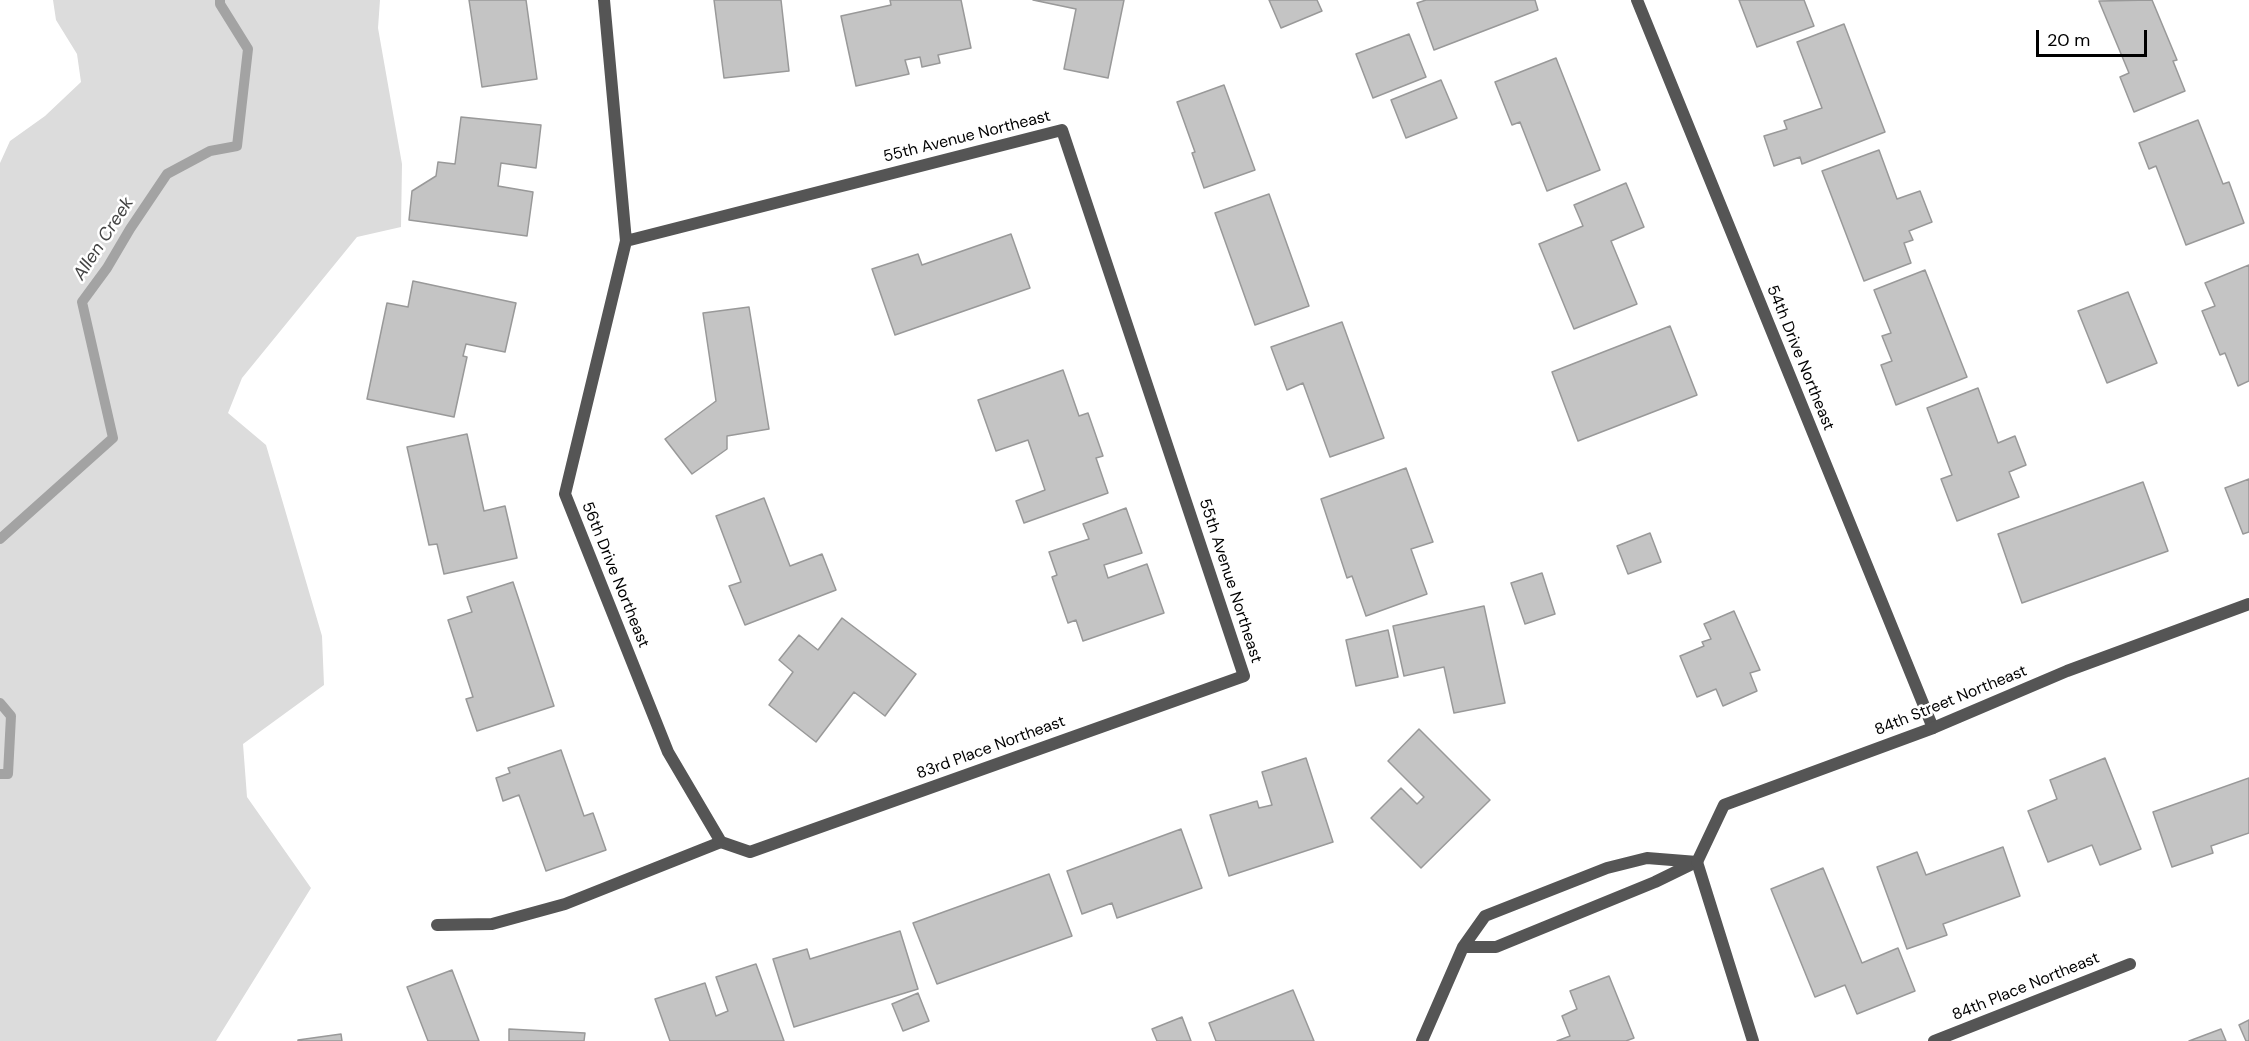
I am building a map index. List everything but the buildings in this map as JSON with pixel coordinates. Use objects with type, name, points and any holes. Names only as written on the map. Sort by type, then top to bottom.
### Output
[{"type":"street","points":[[604,0],[626,241]]},
{"type":"street","name":"54th Drive Northeast","points":[[1637,0],[1933,728]]},
{"type":"street","name":"55th Avenue Northeast","points":[[626,241],[1062,130],[1244,676]]},
{"type":"street","name":"56th Drive Northeast","points":[[626,241],[565,494],[668,752],[721,842]]},
{"type":"street","name":"84th Street Northeast","points":[[1697,862],[1724,805],[1933,728],[2067,671],[2249,604]]},
{"type":"street","name":"83rd Place Northeast","points":[[721,842],[750,852],[1244,676]]},
{"type":"street","points":[[437,926],[492,924],[565,904],[721,842]]},
{"type":"street","points":[[1422,1041],[1463,947],[1485,916],[1607,868],[1647,858],[1697,862]]},
{"type":"street","points":[[1463,947],[1496,947],[1655,882],[1697,862]]},
{"type":"street","points":[[1697,862],[1753,1041]]},
{"type":"street","name":"84th Place Northeast","points":[[1934,1041],[2130,964]]},
{"type":"shaded area","points":[[53,0],[380,0],[378,28],[402,164],[401,227],[357,237],[242,378],[228,413],[266,445],[322,636],[324,685],[243,744],[247,797],[311,888],[216,1041],[0,1041],[0,163],[10,141],[45,116],[81,82],[77,54],[56,20]]},
{"type":"waterway","name":"Allen Creek","points":[[0,539],[113,438],[82,302],[107,268],[167,174],[210,151],[237,146],[248,49],[220,4],[220,0]]},
{"type":"waterway","name":"Allen Creek","points":[[0,703],[11,716],[8,774],[0,774]]}]
